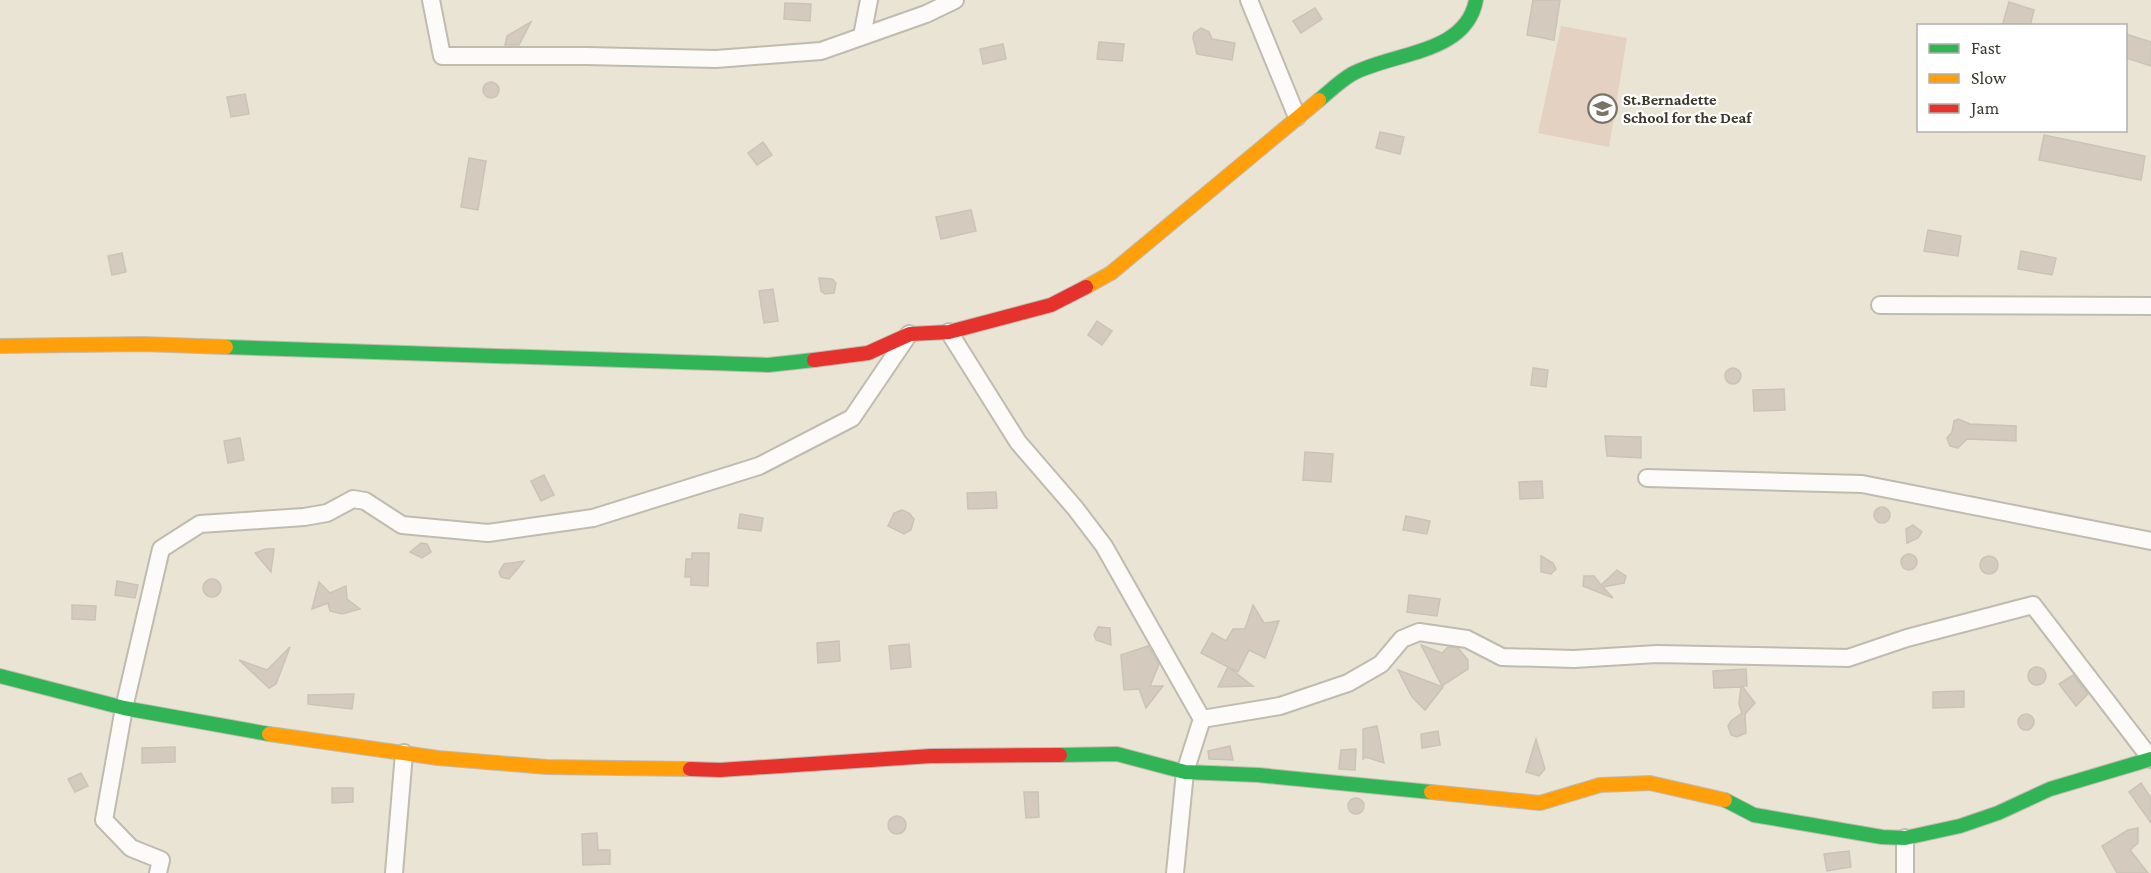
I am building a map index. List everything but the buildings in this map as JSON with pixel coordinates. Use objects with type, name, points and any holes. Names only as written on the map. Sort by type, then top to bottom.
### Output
[{"type":"street","points":[[431,0],[442,56],[716,59],[821,51],[955,0]]},
{"type":"street","points":[[862,36],[869,0]]},
{"type":"street","points":[[1249,0],[1297,117]]},
{"type":"street","points":[[0,346],[143,344],[768,365],[868,353],[910,334],[949,332],[1051,305],[1111,273],[1297,117],[1352,74],[1444,41],[1461,31],[1474,11],[1476,0]]},
{"type":"street","points":[[1880,305],[2151,306]]},
{"type":"street","points":[[949,332],[1018,442],[1075,508],[1104,546],[1202,719],[1185,772],[1175,873]]},
{"type":"street","points":[[158,873],[161,860],[131,848],[104,820],[124,708],[161,549],[200,524],[304,518],[327,513],[353,499],[365,501],[402,525],[488,533],[593,518],[759,466],[852,418],[910,334]]},
{"type":"street","points":[[1647,478],[1862,484],[2151,541]]},
{"type":"street","points":[[0,676],[124,708],[261,733],[404,753],[548,766],[720,770],[931,756],[1117,754],[1185,772],[1258,775],[1540,803],[1600,785],[1650,783],[1719,797],[1754,815],[1852,830],[1882,837],[1905,838],[1960,826],[1998,813],[2050,789],[2151,759],[2033,605],[1907,638],[1848,658],[1657,654],[1574,658],[1502,657],[1467,639],[1419,632],[1402,639],[1381,664],[1348,683],[1280,706],[1202,719]]},
{"type":"street","points":[[394,873],[404,753]]},
{"type":"street","points":[[1905,838],[1905,873]]},
{"type":"shaded area","points":[[1561,26],[1627,38],[1609,147],[1538,133]]},
{"type":"traffic: fast","points":[[1319,100],[1352,74],[1443,42],[1458,32],[1469,18],[1476,0]]},
{"type":"traffic: fast","points":[[226,347],[768,365],[814,360]]},
{"type":"traffic: fast","points":[[0,676],[124,708],[269,734]]},
{"type":"traffic: fast","points":[[1060,755],[1117,754],[1185,772],[1258,775],[1431,792]]},
{"type":"traffic: fast","points":[[1725,800],[1754,815],[1882,837],[1905,838],[1960,826],[1998,813],[2050,789],[2151,759]]},
{"type":"traffic: slow","points":[[1086,287],[1111,273],[1319,100]]},
{"type":"traffic: slow","points":[[0,346],[143,344],[226,347]]},
{"type":"traffic: slow","points":[[269,734],[438,758],[547,767],[690,769]]},
{"type":"traffic: slow","points":[[1431,792],[1540,803],[1600,785],[1650,783],[1725,800]]},
{"type":"traffic: jam","points":[[814,360],[868,353],[910,334],[949,332],[1051,305],[1086,287]]},
{"type":"traffic: jam","points":[[690,769],[720,770],[931,756],[1060,755]]},
{"type":"place","name":"St.Bernadette School for the Deaf","points":[[1602,108]]}]
